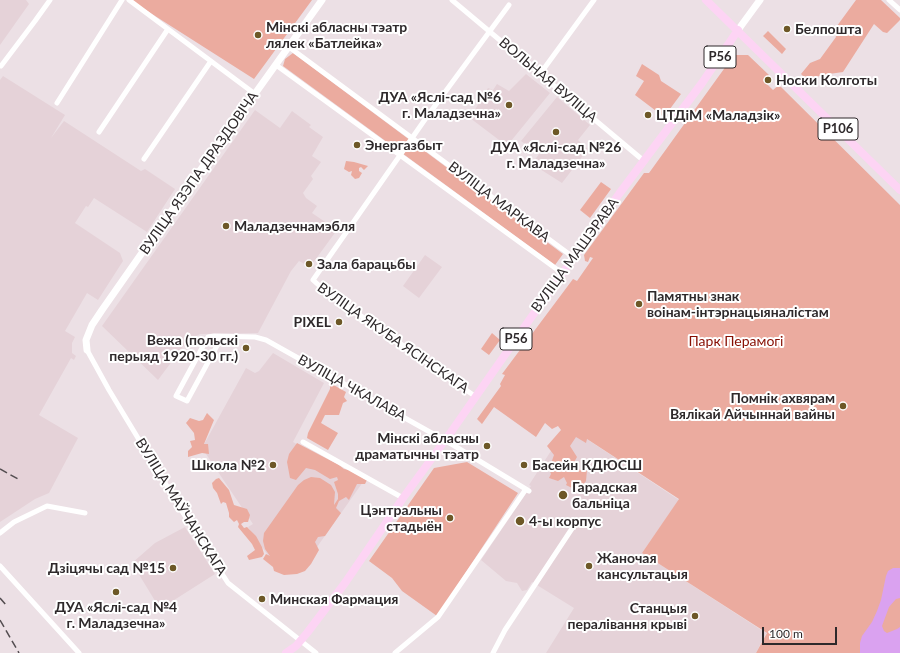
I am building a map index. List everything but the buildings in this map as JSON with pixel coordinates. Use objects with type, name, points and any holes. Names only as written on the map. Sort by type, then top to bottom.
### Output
[{"type":"main road","name":"Р106","points":[[706,0],[900,190]]},
{"type":"main road","name":"ВУЛІЦА МАШЭРАВА","points":[[286,653],[301,641],[345,584],[403,498],[445,441],[573,258],[702,83],[738,30]]},
{"type":"street","points":[[1,66],[50,0]]},
{"type":"street","points":[[57,104],[122,0]]},
{"type":"street","points":[[129,0],[255,94]]},
{"type":"street","name":"ВУЛІЦА ЯЗЭПА ДРАЗДОВІЧА","points":[[87,350],[86,340],[92,325],[102,310],[322,0]]},
{"type":"street","name":"ВОЛЬНАЯ ВУЛІЦА","points":[[452,0],[644,161]]},
{"type":"street","points":[[540,74],[594,0]]},
{"type":"street","points":[[738,30],[760,0]]},
{"type":"street","points":[[889,0],[900,10]]},
{"type":"street","name":"ВУЛІЦА ЯКУБА ЯСІНСКАГА","points":[[476,397],[323,289],[313,280],[412,138],[509,5]]},
{"type":"street","points":[[99,132],[168,29]]},
{"type":"street","name":"ВУЛІЦА МАРКАВА","points":[[289,47],[573,258]]},
{"type":"street","points":[[144,159],[211,61]]},
{"type":"street","name":"ВУЛІЦА МАРКАВА","points":[[276,65],[562,274]]},
{"type":"street","name":"ВУЛІЦА ЧКАЛАВА","points":[[232,337],[219,342],[187,401],[176,396],[208,337],[232,337],[255,338],[266,340],[445,441],[527,490],[438,617],[395,653]]},
{"type":"street","name":"ВУЛІЦА МАЎЧАНСКАГА","points":[[87,350],[109,390],[188,521],[228,583],[316,653]]},
{"type":"street","points":[[303,442],[403,498]]},
{"type":"street","points":[[0,533],[14,522],[47,506],[84,513]]},
{"type":"street","points":[[493,653],[505,630],[577,521]]},
{"type":"street","points":[[0,566],[79,653]]},
{"type":"shaded area","points":[[0,0],[26,0],[29,4],[0,45]]},
{"type":"shaded area","name":"ДУА «Яслі-сад №6 г. Маладзечна»","points":[[526,74],[550,93],[507,146],[470,118],[488,88],[493,90],[497,84],[509,91]]},
{"type":"shaded area","points":[[3,76],[65,115],[51,138],[64,121],[141,171],[145,169],[175,189],[147,232],[94,198],[88,207],[86,206],[75,223],[120,253],[123,261],[98,300],[87,293],[65,331],[75,337],[72,343],[72,353],[76,356],[74,360],[71,358],[39,415],[78,438],[49,493],[35,499],[0,522],[0,80]]},
{"type":"shaded area","name":"ДУА «Яслі-сад №26 г. Маладзечна»","points":[[557,97],[590,125],[578,140],[588,149],[562,183],[532,164],[539,154],[521,141]]},
{"type":"shaded area","points":[[255,110],[280,128],[292,111],[311,125],[309,127],[323,137],[312,156],[321,162],[311,176],[313,179],[303,193],[306,198],[317,206],[312,213],[337,230],[310,267],[299,261],[291,271],[258,333],[200,334],[187,341],[158,380],[102,326]]},
{"type":"shaded area","points":[[425,255],[442,267],[419,298],[403,286]]},
{"type":"shaded area","name":"Школа №2","points":[[273,353],[324,383],[293,442],[363,482],[305,564],[272,561],[248,527],[253,524],[202,448],[246,368],[255,373],[259,371]]},
{"type":"shaded area","points":[[567,426],[679,500],[642,553],[766,633],[756,653],[546,653],[574,608],[532,582],[527,590],[522,591],[517,583],[506,581],[481,560],[531,486],[529,485]]},
{"type":"shaded area","name":"Дзіцячы сад №15","points":[[185,527],[215,574],[160,609],[132,563],[155,543]]},
{"type":"shaded area","points":[[893,568],[900,568],[900,598],[896,599],[889,607],[882,626],[884,631],[887,633],[900,627],[900,653],[860,653],[862,636],[872,622],[877,611],[888,571]]},
{"type":"green space","points":[[130,0],[312,0],[254,79]]},
{"type":"green space","points":[[856,0],[881,0],[900,18],[900,20],[887,33],[883,32],[874,24],[843,72],[806,79],[801,74],[810,63],[820,59],[836,37],[834,30]]},
{"type":"green space","points":[[768,31],[786,49],[782,54],[763,36]]},
{"type":"green space","points":[[293,53],[563,254],[555,265],[283,66],[285,59]]},
{"type":"green space","name":"Парк Перамогі","points":[[734,55],[748,55],[769,75],[763,80],[773,90],[779,85],[900,205],[900,653],[756,653],[767,633],[642,553],[679,499],[587,439],[586,443],[576,437],[570,446],[577,457],[572,466],[583,471],[587,470],[586,481],[580,489],[572,488],[566,485],[567,483],[564,477],[558,481],[549,478],[551,474],[549,469],[554,455],[547,446],[561,430],[558,426],[552,429],[545,423],[536,437],[494,407],[482,424],[477,419],[501,386],[500,384],[505,375],[502,374],[573,279],[577,281],[593,258],[590,257],[588,262],[585,261],[584,255],[644,173],[649,173]]},
{"type":"green space","points":[[642,64],[659,75],[661,81],[681,94],[664,117],[635,95],[644,81],[636,76]]},
{"type":"green space","points":[[346,161],[368,166],[364,170],[361,167],[359,168],[359,171],[362,173],[359,178],[355,179],[351,175],[352,171],[349,172],[344,169]]},
{"type":"green space","points":[[601,182],[611,189],[590,218],[580,210]]},
{"type":"green space","points":[[492,333],[500,340],[489,355],[481,349]]},
{"type":"green space","points":[[330,383],[346,392],[344,397],[347,401],[343,403],[339,415],[325,415],[321,423],[338,433],[328,450],[307,438],[308,433],[330,389]]},
{"type":"green space","points":[[207,413],[214,420],[204,444],[208,444],[209,454],[202,453],[188,457],[188,451],[192,447],[190,441],[195,440],[194,433],[186,423],[190,418],[199,421],[203,420]]},
{"type":"green space","points":[[297,443],[367,480],[365,484],[357,484],[349,500],[346,497],[339,501],[336,508],[341,513],[325,536],[318,537],[315,542],[319,550],[305,571],[297,574],[284,575],[274,571],[273,567],[263,559],[266,554],[270,556],[265,549],[263,541],[264,533],[298,485],[311,477],[320,478],[331,485],[335,492],[334,505],[338,499],[334,482],[338,480],[337,477],[330,479],[315,470],[306,468],[296,480],[290,478],[287,462],[289,454]]},
{"type":"green space","name":"Цэнтральны стадыён","points":[[467,462],[518,493],[437,616],[402,591],[392,578],[369,561],[434,468]]},
{"type":"green space","points":[[219,478],[229,490],[234,505],[247,509],[250,515],[248,522],[241,524],[244,528],[247,527],[256,536],[264,554],[262,557],[249,560],[247,556],[255,550],[252,544],[238,527],[239,524],[237,520],[234,522],[229,517],[226,503],[223,502],[221,504],[217,493],[213,488],[212,483]]},
{"type":"railway","points":[[0,469],[18,479]]},
{"type":"railway","points":[[0,598],[6,605]]},
{"type":"railway","points":[[0,620],[19,653]]},
{"type":"place","name":"Белпошта","points":[[787,29]]},
{"type":"place","name":"Мінскі абласны тэатр лялек «Батлейка»","points":[[258,35]]},
{"type":"place","name":"Носки Колготы","points":[[768,80]]},
{"type":"place","name":"ДУА «Яслі-сад №6 г. Маладзечна»","points":[[509,105]]},
{"type":"place","name":"ЦТДіМ «Маладзік»","points":[[648,115]]},
{"type":"place","name":"ДУА «Яслі-сад №26 г. Маладзечна»","points":[[556,132]]},
{"type":"place","name":"Энергазбыт","points":[[357,145]]},
{"type":"place","name":"Маладзечнамэбля","points":[[226,226]]},
{"type":"place","name":"Зала барацьбы","points":[[309,264]]},
{"type":"place","name":"Памятны знак воінам-інтэрнацыяналістам","points":[[639,304]]},
{"type":"place","name":"PIXEL","points":[[339,322]]},
{"type":"place","name":"Вежа (польскі перыяд 1920-30 гг.)","points":[[246,348]]},
{"type":"place","name":"Помнік ахвярам Вялікай Айчыннай вайны","points":[[843,406]]},
{"type":"place","name":"Мінскі абласны драматычны тэатр","points":[[487,446]]},
{"type":"place","name":"Школа №2","points":[[273,465]]},
{"type":"place","name":"Басейн КДЮСШ","points":[[524,465]]},
{"type":"place","name":"Гарадская бальніца","points":[[563,495]]},
{"type":"place","name":"Цэнтральны стадыён","points":[[450,518]]},
{"type":"place","name":"4-ы корпус","points":[[520,521]]},
{"type":"place","name":"Жаночая кансультацыя","points":[[589,566]]},
{"type":"place","name":"Дзіцячы сад №15","points":[[173,568]]},
{"type":"place","name":"ДУА «Яслі-сад №4 г. Маладзечна»","points":[[116,592]]},
{"type":"place","name":"Минская Фармация","points":[[262,599]]},
{"type":"place","name":"Станцыя пералівання крыві","points":[[695,616]]}]
